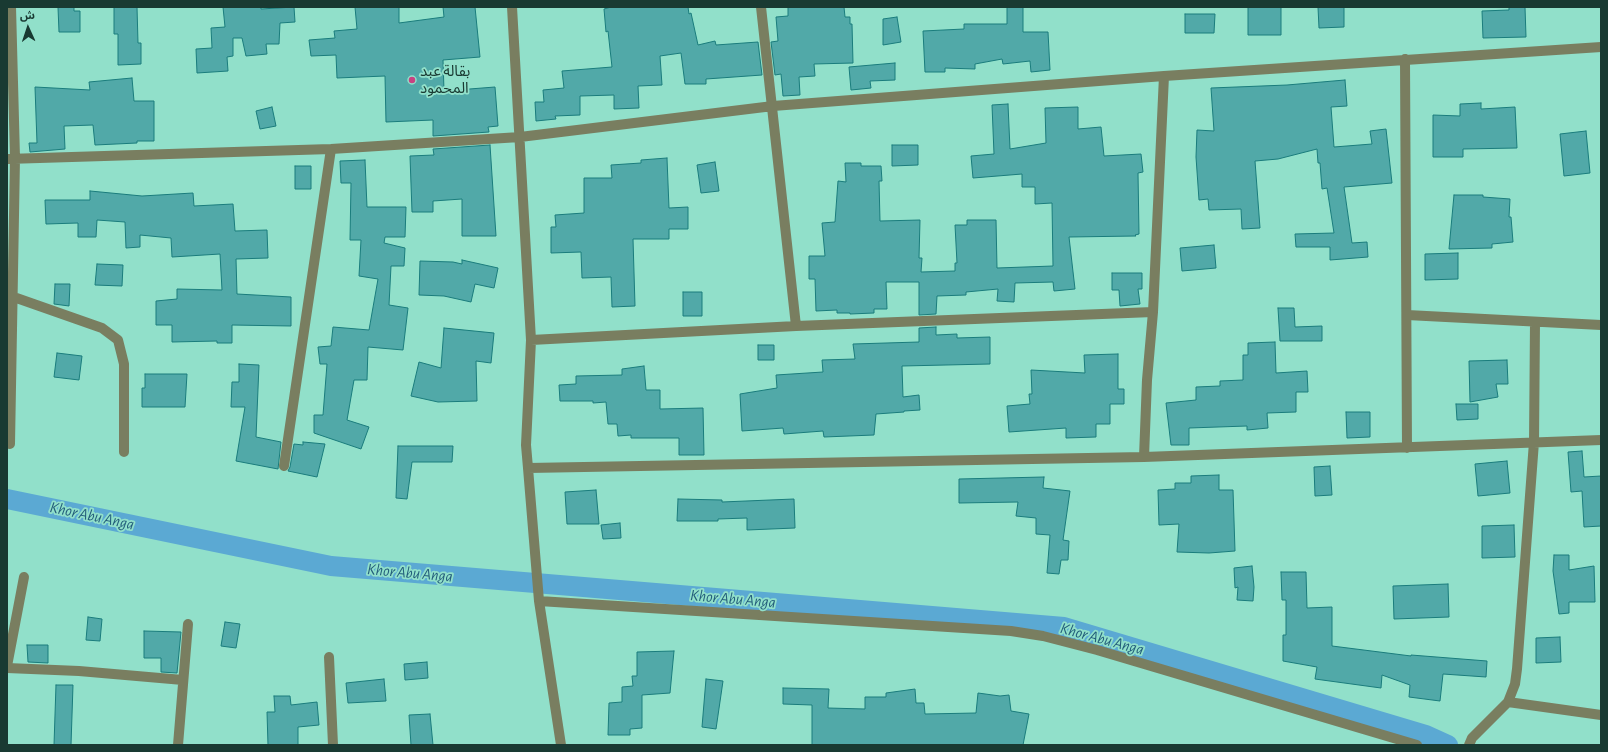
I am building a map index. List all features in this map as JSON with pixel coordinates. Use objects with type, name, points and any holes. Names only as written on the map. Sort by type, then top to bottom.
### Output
[{"type":"street","points":[[512,7],[530,340],[526,445],[539,601],[561,745]]},
{"type":"street","points":[[761,7],[796,326]]},
{"type":"street","points":[[10,10],[10,444]]},
{"type":"street","points":[[11,158],[331,149],[520,137],[773,106],[1164,76],[1601,47]]},
{"type":"street","points":[[1405,59],[1407,448]]},
{"type":"street","points":[[1144,457],[1147,380],[1153,312],[1164,76]]},
{"type":"street","points":[[284,466],[331,149]]},
{"type":"street","points":[[10,296],[102,328],[118,340],[124,364],[124,452]]},
{"type":"street","points":[[530,340],[796,326],[1153,312]]},
{"type":"street","points":[[1406,315],[1601,325]]},
{"type":"street","points":[[1469,745],[1472,738],[1508,702],[1515,684],[1534,442],[1535,322]]},
{"type":"street","points":[[528,468],[1144,457],[1601,440]]},
{"type":"street","points":[[24,577],[7,667],[79,671],[183,680]]},
{"type":"street","points":[[539,601],[1011,631],[1043,636],[1097,650],[1417,745]]},
{"type":"street","points":[[178,745],[188,624]]},
{"type":"street","points":[[329,657],[333,745]]},
{"type":"street","points":[[1508,702],[1601,715]]},
{"type":"building","points":[[58,7],[74,7],[74,11],[80,11],[80,32],[59,32]]},
{"type":"building","points":[[114,7],[137,7],[138,43],[141,43],[141,64],[118,65],[118,34],[114,34]]},
{"type":"building","points":[[223,7],[261,7],[261,9],[294,7],[295,22],[280,23],[279,44],[266,44],[267,54],[246,56],[242,38],[233,38],[233,56],[227,57],[228,71],[197,73],[196,49],[212,48],[211,28],[225,27]]},
{"type":"building","points":[[355,7],[399,7],[399,23],[444,17],[443,7],[475,7],[480,57],[443,60],[444,91],[495,87],[498,126],[488,127],[489,132],[433,136],[433,120],[386,122],[385,76],[337,78],[336,55],[311,56],[309,40],[335,38],[334,31],[357,29]]},
{"type":"building","points":[[611,7],[688,7],[689,14],[691,13],[698,45],[715,41],[716,45],[758,42],[762,75],[706,79],[706,84],[685,84],[681,53],[660,56],[662,85],[638,86],[639,108],[614,109],[614,95],[580,96],[580,115],[555,116],[556,119],[536,121],[535,102],[544,102],[543,90],[564,88],[562,71],[612,67],[604,9]]},
{"type":"building","points":[[788,7],[844,7],[845,17],[850,17],[850,24],[852,24],[853,63],[814,64],[815,76],[799,77],[800,95],[783,96],[781,74],[775,75],[771,42],[778,41],[776,17],[788,16]]},
{"type":"building","points":[[1007,7],[1023,7],[1023,32],[1048,32],[1050,70],[1031,72],[1030,61],[1003,64],[1002,59],[975,64],[975,69],[945,68],[945,72],[925,72],[923,31],[964,29],[964,24],[1007,24]]},
{"type":"building","points":[[1248,7],[1281,7],[1281,35],[1248,35]]},
{"type":"building","points":[[1318,7],[1344,7],[1344,27],[1319,28]]},
{"type":"building","points":[[1509,7],[1525,7],[1526,37],[1483,38],[1482,11],[1509,10]]},
{"type":"building","points":[[1185,14],[1215,14],[1214,33],[1185,33]]},
{"type":"building","points":[[897,17],[901,42],[883,45],[883,19]]},
{"type":"building","points":[[895,63],[895,80],[870,81],[871,88],[851,90],[849,67]]},
{"type":"building","points":[[132,78],[134,101],[154,101],[154,141],[95,145],[93,125],[64,126],[65,149],[30,152],[29,143],[37,143],[35,87],[90,90],[89,82]]},
{"type":"building","points":[[1345,80],[1347,106],[1331,107],[1334,147],[1372,144],[1370,131],[1386,129],[1392,183],[1344,187],[1352,243],[1367,242],[1368,257],[1330,260],[1330,247],[1296,247],[1295,234],[1334,233],[1327,188],[1322,189],[1320,163],[1318,163],[1317,149],[1278,159],[1255,161],[1260,228],[1242,229],[1241,209],[1209,210],[1208,199],[1199,200],[1196,157],[1197,130],[1214,131],[1211,88],[1287,85]]},
{"type":"building","points":[[1481,103],[1481,109],[1515,107],[1517,148],[1463,149],[1463,157],[1433,157],[1433,115],[1460,116],[1460,104]]},
{"type":"building","points":[[1008,104],[1010,149],[1046,143],[1045,108],[1078,107],[1078,129],[1101,127],[1104,156],[1141,154],[1143,172],[1138,173],[1139,234],[1135,235],[1136,236],[1069,237],[1075,289],[1054,291],[1053,282],[1015,283],[1014,302],[997,301],[998,289],[966,292],[966,295],[937,296],[936,314],[919,315],[919,282],[886,282],[887,309],[874,309],[874,313],[850,314],[837,313],[837,310],[816,311],[815,279],[809,279],[809,256],[825,256],[822,223],[835,222],[838,181],[846,182],[845,163],[861,163],[861,166],[881,166],[882,181],[879,181],[880,221],[920,220],[919,258],[922,258],[921,272],[955,271],[955,263],[957,263],[955,225],[967,225],[967,220],[996,220],[997,268],[1053,266],[1052,203],[1035,204],[1035,187],[1022,187],[1022,174],[973,178],[971,156],[994,154],[992,105]]},
{"type":"building","points":[[272,107],[276,126],[260,129],[256,111]]},
{"type":"building","points":[[1586,131],[1590,173],[1564,176],[1560,134]]},
{"type":"building","points":[[490,145],[496,236],[462,236],[462,199],[433,201],[433,212],[412,212],[410,156],[434,155],[433,149]]},
{"type":"building","points":[[892,145],[918,145],[918,165],[892,166]]},
{"type":"building","points":[[667,158],[669,208],[688,207],[688,229],[669,229],[669,239],[633,239],[635,306],[612,307],[611,277],[582,278],[581,252],[551,253],[551,227],[556,227],[555,215],[584,213],[584,178],[612,178],[611,165],[641,163],[641,160]]},
{"type":"building","points":[[365,160],[367,207],[406,207],[405,237],[385,237],[384,243],[405,248],[404,266],[391,266],[389,305],[408,308],[403,350],[368,347],[367,380],[354,380],[347,420],[369,427],[361,449],[314,433],[314,415],[323,415],[327,364],[320,364],[318,347],[331,346],[333,327],[369,330],[378,279],[359,276],[361,240],[350,240],[351,183],[341,183],[340,161]]},
{"type":"building","points":[[715,162],[719,191],[701,193],[697,165]]},
{"type":"building","points":[[295,166],[311,166],[311,189],[295,189]]},
{"type":"building","points":[[90,191],[142,196],[193,193],[194,206],[233,204],[235,231],[267,230],[268,258],[236,259],[237,294],[291,297],[291,326],[232,325],[232,343],[217,343],[217,341],[172,342],[172,325],[156,325],[156,301],[177,299],[177,289],[222,290],[220,254],[172,257],[171,238],[140,235],[140,247],[126,248],[125,222],[97,220],[96,237],[78,237],[78,223],[46,224],[45,200],[90,200]]},
{"type":"building","points":[[1454,195],[1483,195],[1483,197],[1510,199],[1509,217],[1511,217],[1513,242],[1492,244],[1492,248],[1449,249]]},
{"type":"building","points":[[1214,245],[1216,268],[1182,271],[1180,248]]},
{"type":"building","points":[[1458,253],[1458,279],[1425,280],[1425,254]]},
{"type":"building","points":[[462,260],[498,268],[494,288],[475,284],[471,302],[444,296],[419,295],[420,261],[453,262],[462,264]]},
{"type":"building","points":[[97,264],[123,265],[122,286],[95,285]]},
{"type":"building","points":[[1112,273],[1142,273],[1142,289],[1138,289],[1140,304],[1120,306],[1119,290],[1112,290]]},
{"type":"building","points":[[55,284],[70,284],[69,306],[54,304]]},
{"type":"building","points":[[683,292],[702,292],[702,316],[683,316]]},
{"type":"building","points":[[1278,308],[1294,308],[1295,327],[1322,326],[1322,341],[1280,341]]},
{"type":"building","points":[[936,327],[936,335],[957,334],[957,338],[990,337],[990,364],[902,366],[903,397],[919,395],[920,410],[876,414],[874,435],[824,437],[823,431],[784,434],[783,428],[742,431],[740,394],[777,388],[776,375],[823,372],[822,360],[855,359],[853,344],[919,342],[919,328]]},
{"type":"building","points":[[444,328],[494,333],[491,363],[476,361],[477,401],[438,402],[411,396],[419,362],[441,368]]},
{"type":"building","points":[[1275,342],[1276,373],[1307,371],[1308,392],[1296,392],[1296,412],[1267,413],[1268,428],[1247,430],[1247,426],[1189,428],[1189,445],[1171,445],[1166,403],[1196,400],[1196,387],[1220,386],[1220,381],[1243,380],[1243,355],[1248,355],[1248,343]]},
{"type":"building","points":[[758,345],[774,345],[774,360],[758,360]]},
{"type":"building","points":[[57,353],[82,356],[79,380],[54,377]]},
{"type":"building","points":[[1118,354],[1118,389],[1124,389],[1124,404],[1110,404],[1110,424],[1096,424],[1096,437],[1066,438],[1066,428],[1009,432],[1007,406],[1030,404],[1029,394],[1032,394],[1031,370],[1085,373],[1084,355]]},
{"type":"building","points":[[1507,360],[1508,384],[1496,384],[1498,397],[1470,402],[1469,361]]},
{"type":"building","points":[[239,364],[259,365],[256,437],[281,442],[278,469],[236,461],[245,407],[231,407],[232,382],[239,382]]},
{"type":"building","points":[[644,366],[646,390],[660,390],[660,409],[703,408],[704,455],[679,455],[679,438],[631,438],[631,435],[618,436],[617,424],[608,424],[606,402],[593,403],[593,401],[560,401],[559,385],[576,384],[576,376],[622,375],[622,369]]},
{"type":"building","points":[[145,374],[187,374],[185,407],[142,407],[142,388],[145,388]]},
{"type":"building","points":[[1456,404],[1478,404],[1478,419],[1457,420]]},
{"type":"building","points":[[1346,412],[1370,412],[1370,437],[1347,438]]},
{"type":"building","points":[[303,442],[325,444],[317,477],[288,471],[294,444],[303,445]]},
{"type":"building","points":[[398,446],[453,446],[452,462],[412,462],[407,499],[396,498]]},
{"type":"building","points":[[1582,451],[1584,477],[1601,476],[1601,526],[1584,527],[1582,491],[1571,492],[1568,452]]},
{"type":"building","points":[[1507,461],[1510,493],[1478,496],[1475,464]]},
{"type":"building","points":[[1330,466],[1332,495],[1315,496],[1314,467]]},
{"type":"building","points":[[1219,475],[1219,490],[1233,490],[1235,551],[1209,553],[1177,552],[1179,524],[1159,525],[1158,490],[1175,489],[1175,483],[1191,483],[1191,476]]},
{"type":"building","points":[[1044,477],[1043,488],[1070,491],[1063,540],[1069,541],[1068,560],[1061,560],[1059,574],[1047,573],[1050,535],[1036,534],[1036,518],[1016,516],[1018,502],[959,503],[959,479]]},
{"type":"building","points":[[596,490],[599,524],[567,524],[565,492]]},
{"type":"building","points":[[678,499],[722,500],[722,502],[794,499],[795,528],[747,530],[747,518],[718,519],[718,521],[677,521]]},
{"type":"building","points":[[620,523],[621,538],[603,539],[601,525]]},
{"type":"building","points":[[1514,525],[1515,557],[1482,558],[1482,526]]},
{"type":"building","points":[[1554,555],[1569,555],[1569,570],[1594,566],[1595,602],[1569,602],[1569,613],[1559,614],[1553,571]]},
{"type":"building","points":[[1252,566],[1254,587],[1253,601],[1237,600],[1238,587],[1235,588],[1234,568]]},
{"type":"building","points":[[1281,572],[1306,572],[1307,608],[1332,607],[1332,646],[1411,656],[1487,661],[1486,677],[1443,674],[1440,701],[1409,697],[1410,685],[1382,675],[1381,688],[1315,679],[1317,667],[1283,661],[1283,635],[1286,635],[1286,600],[1282,600]]},
{"type":"building","points":[[1448,584],[1449,617],[1394,619],[1393,586]]},
{"type":"building","points":[[88,617],[102,619],[100,641],[86,640]]},
{"type":"building","points":[[225,622],[240,624],[236,648],[221,646]]},
{"type":"building","points":[[144,631],[181,632],[177,673],[161,672],[161,658],[144,658]]},
{"type":"building","points":[[1560,637],[1561,662],[1536,663],[1536,638]]},
{"type":"building","points":[[27,645],[48,645],[48,663],[28,662]]},
{"type":"building","points":[[674,651],[670,693],[642,695],[642,728],[630,729],[630,735],[608,735],[609,703],[622,702],[622,687],[633,686],[632,676],[637,676],[637,652]]},
{"type":"building","points":[[427,662],[428,678],[405,680],[404,664]]},
{"type":"building","points":[[384,679],[386,701],[348,703],[346,683]]},
{"type":"building","points":[[706,679],[723,681],[716,729],[702,727]]},
{"type":"building","points":[[56,685],[73,685],[71,745],[54,745]]},
{"type":"building","points":[[783,688],[829,689],[828,708],[865,709],[865,697],[886,697],[886,693],[915,689],[916,703],[924,703],[925,714],[976,713],[978,693],[1000,696],[1009,695],[1011,711],[1029,714],[1023,745],[812,745],[812,705],[783,704]]},
{"type":"building","points":[[274,696],[290,696],[291,705],[317,702],[319,725],[298,727],[298,745],[268,745],[267,712],[275,712]]},
{"type":"building","points":[[430,714],[433,745],[411,745],[409,715]]},
{"type":"waterway","name":"Khor Abu Anga","points":[[7,499],[331,566],[1064,627],[1426,735],[1448,745]]},
{"type":"place","name":"بقالة عبد المحمود","points":[[412,80]]}]
